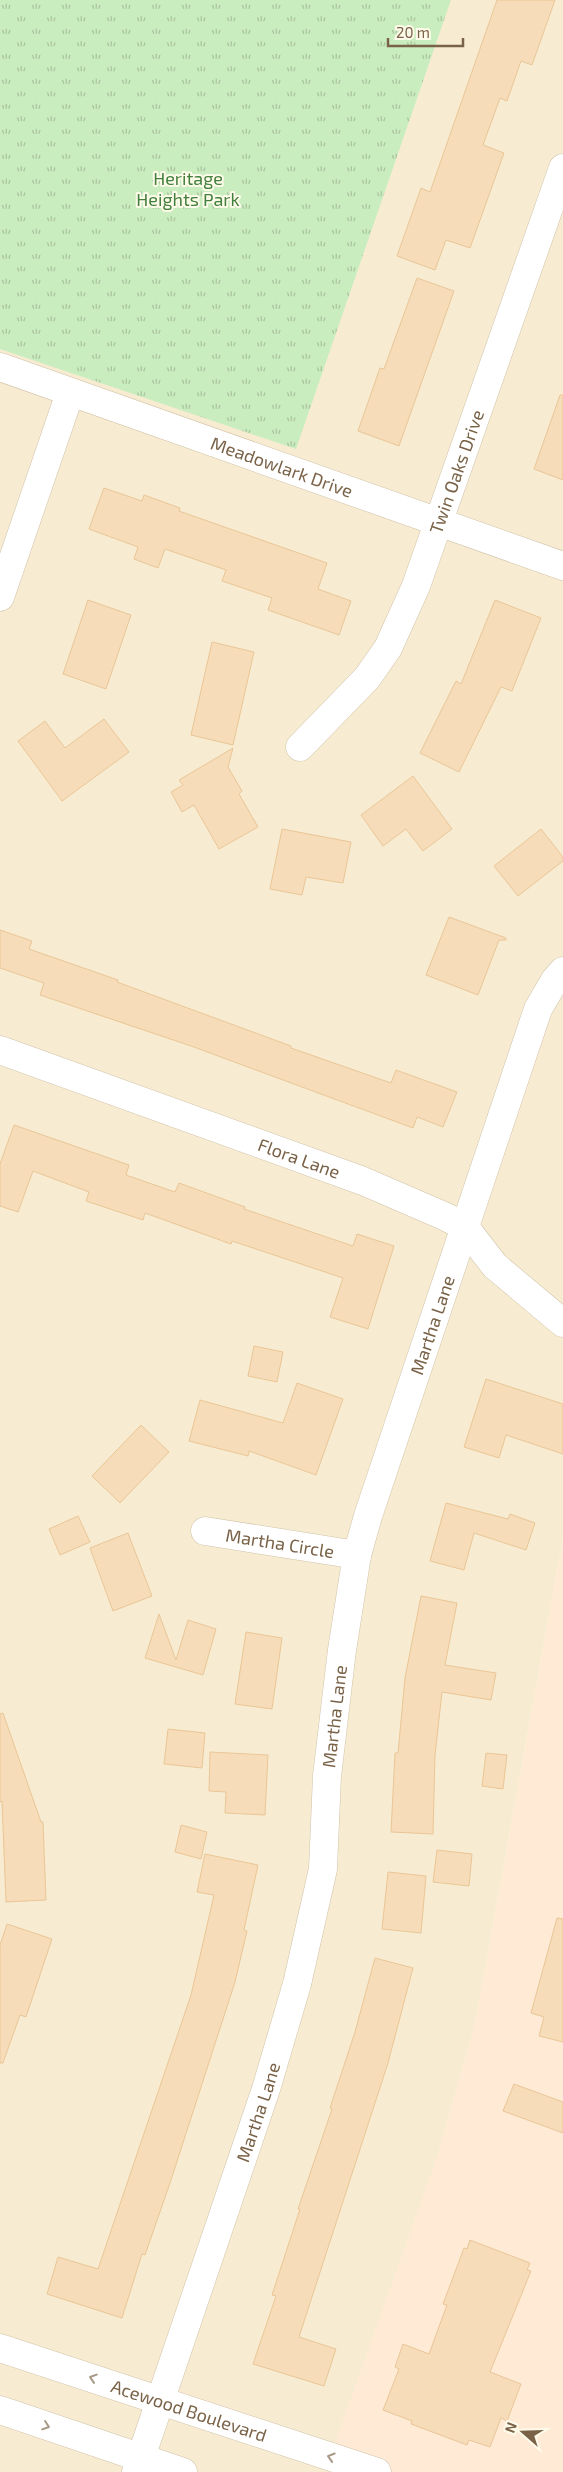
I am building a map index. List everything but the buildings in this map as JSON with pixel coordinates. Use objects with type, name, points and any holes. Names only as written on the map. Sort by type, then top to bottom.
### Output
[{"type":"street","name":"Twin Oaks Drive","points":[[300,747],[367,678],[388,648],[416,586],[563,168]]},
{"type":"street","name":"Meadowlark Drive","points":[[0,367],[563,566]]},
{"type":"street","points":[[0,597],[70,393]]},
{"type":"street","name":"Martha Lane","points":[[138,2465],[266,2089],[297,1984],[324,1869],[327,1776],[342,1650],[357,1555],[408,1392],[435,1320],[464,1226],[538,1009],[555,980],[563,971]]},
{"type":"street","name":"Flora Lane","points":[[0,1050],[363,1182],[464,1226],[495,1266],[563,1323]]},
{"type":"street","name":"Martha Circle","points":[[204,1531],[357,1555]]},
{"type":"street","name":"Acewood Boulevard","points":[[0,2348],[377,2472]]},
{"type":"street","points":[[0,2410],[138,2465],[183,2472]]},
{"type":"shaded area","points":[[0,0],[563,0],[563,1538],[475,2024],[438,2154],[373,2472],[0,2472]]},
{"type":"shaded area","points":[[563,1538],[563,2472],[374,2472],[330,2457],[438,2154],[475,2024]]},
{"type":"green space","name":"Heritage Heights Park","points":[[0,0],[451,0],[296,449],[0,349]]}]
